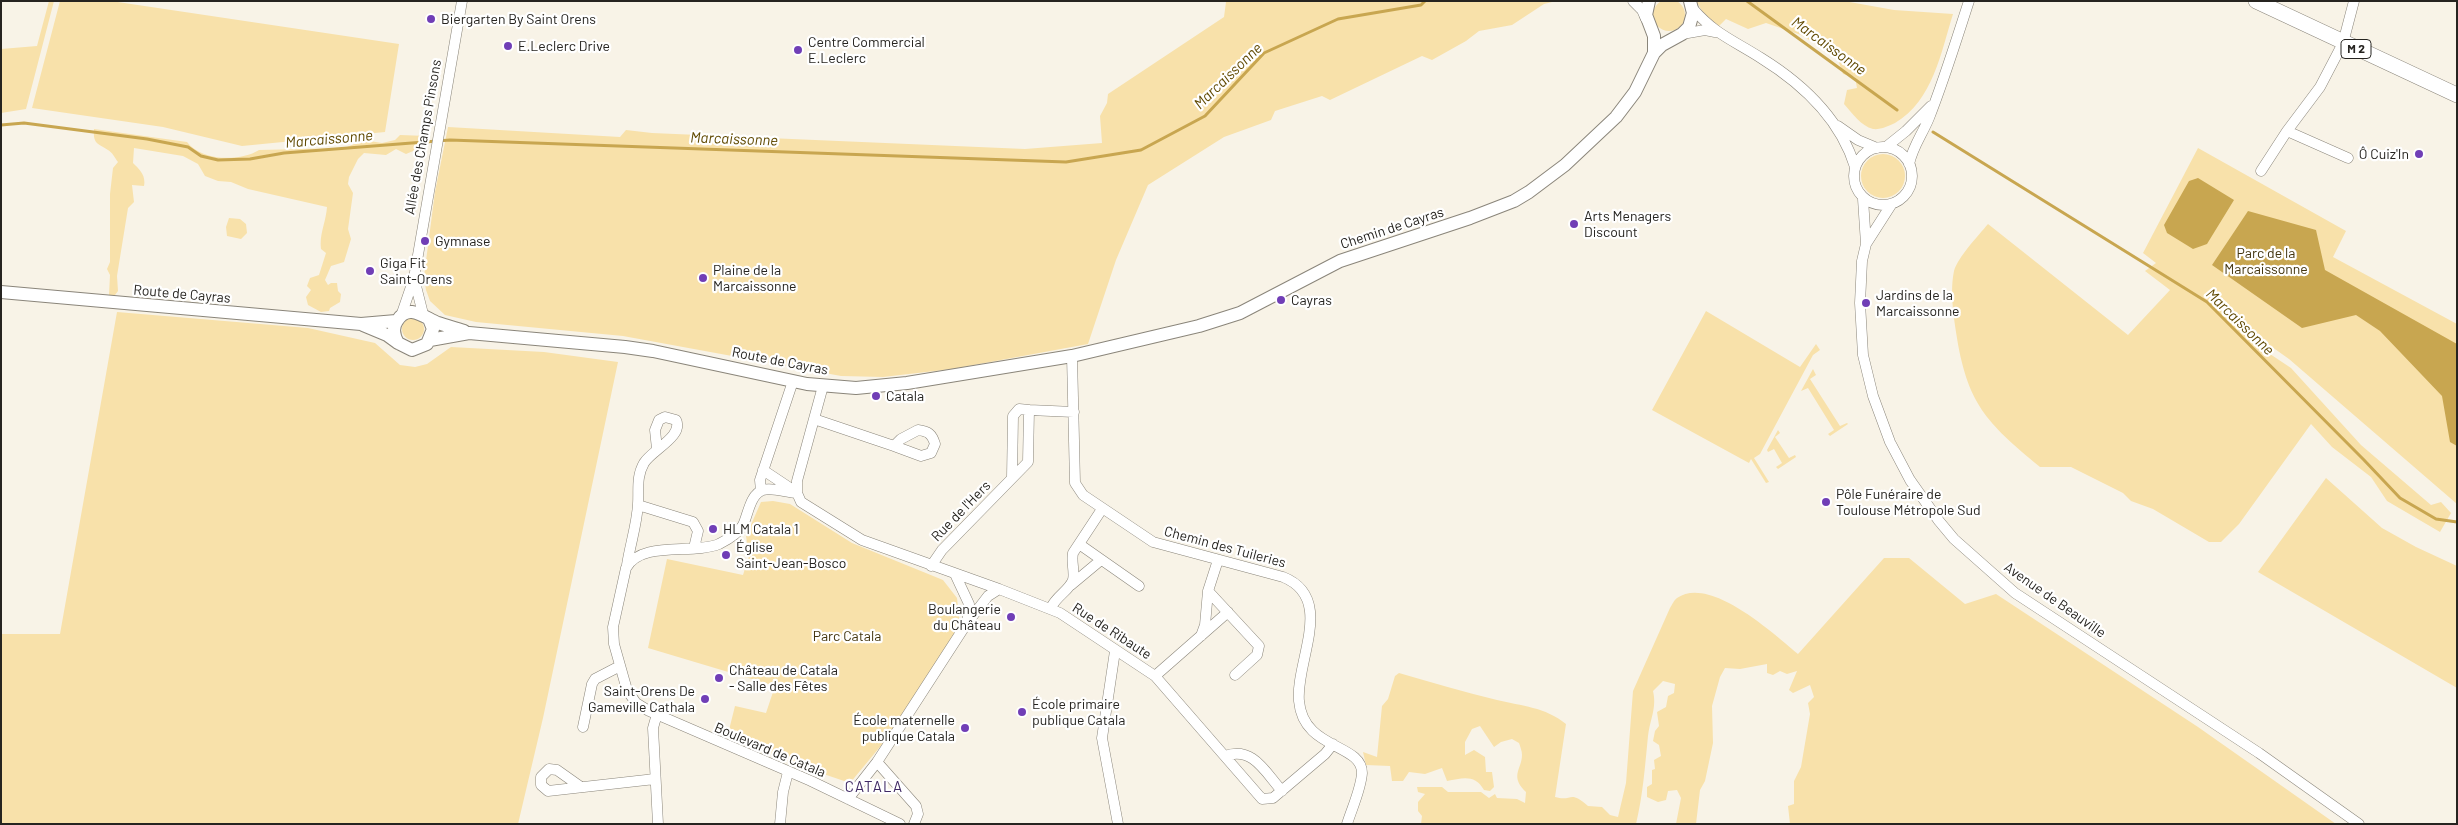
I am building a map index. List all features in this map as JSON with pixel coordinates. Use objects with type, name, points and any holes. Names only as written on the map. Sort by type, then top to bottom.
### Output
[{"type":"main road","name":"M 2","points":[[2256,1],[2457,95]]},
{"type":"street","name":"Allée des Champs Pinsons","points":[[399,318],[414,278],[462,1]]},
{"type":"street","points":[[1633,1],[1642,10],[1654,36],[1654,53]]},
{"type":"street","points":[[1649,1],[1646,10],[1649,24],[1663,36],[1677,36],[1705,30],[1716,32]]},
{"type":"street","points":[[1934,103],[1906,131],[1881,148],[1863,154],[1855,167],[1854,184],[1863,198],[1879,206],[1891,205],[1902,198],[1908,191],[1912,178],[1909,164],[1917,139],[1928,120],[1934,103],[1969,1]]},
{"type":"street","points":[[2261,171],[2287,131],[2320,87],[2343,43],[2354,1]]},
{"type":"street","points":[[1691,5],[1716,32],[1761,58],[1801,86],[1835,124],[1858,140],[1897,151],[1909,164]]},
{"type":"street","name":"Chemin de Cayras","points":[[1085,354],[1193,328],[1240,313],[1340,261],[1470,218],[1514,201],[1565,165],[1616,117],[1635,92],[1654,53],[1692,23],[1691,5]]},
{"type":"street","points":[[1835,124],[1855,167]]},
{"type":"street","points":[[2287,131],[2348,158]]},
{"type":"street","name":"Avenue de Beauville","points":[[1863,198],[1866,244],[1860,284],[1860,333],[1873,396],[1890,442],[1923,501],[1954,539],[2016,593],[2259,753],[2359,824]]},
{"type":"street","name":"Avenue de Beauville","points":[[1866,244],[1891,205]]},
{"type":"street","name":"Allée des Champs Pinsons","points":[[414,278],[426,316]]},
{"type":"street","name":"Route de Cayras","points":[[1,292],[361,324],[399,318],[412,311],[469,333]]},
{"type":"street","points":[[426,316],[433,329],[430,340]]},
{"type":"street","points":[[398,343],[394,332],[399,318]]},
{"type":"street","name":"Route de Cayras","points":[[361,324],[378,330],[407,349],[418,350],[430,340],[469,333],[653,350],[793,381],[823,386],[856,388],[907,383],[1085,354]]},
{"type":"street","name":"Chemin des Tuileries","points":[[1072,356],[1076,483],[1083,495],[1153,542],[1289,580],[1304,593],[1309,604],[1311,619],[1299,685],[1299,702],[1303,718],[1312,732],[1357,758],[1361,767],[1360,780],[1347,824]]},
{"type":"street","points":[[760,491],[760,480],[763,470],[793,381]]},
{"type":"street","points":[[823,386],[797,480],[797,493],[801,502],[862,540],[955,574],[969,604],[967,623]]},
{"type":"street","points":[[1012,478],[1013,416],[1018,409],[1074,412]]},
{"type":"street","name":"Rue de l'Hers","points":[[932,566],[942,550],[1028,462],[1029,410]]},
{"type":"street","points":[[814,419],[894,446]]},
{"type":"street","name":"Boulevard de Catala","points":[[657,449],[642,469],[637,489],[638,505],[612,635],[631,697],[642,707],[900,824]]},
{"type":"street","points":[[763,470],[797,493]]},
{"type":"street","points":[[626,568],[630,561],[640,554],[717,544],[739,531],[754,497],[760,491],[769,489],[797,493]]},
{"type":"street","points":[[638,505],[693,522],[698,531],[694,548]]},
{"type":"street","points":[[1070,586],[1074,578],[1071,561],[1072,553],[1102,509]]},
{"type":"street","points":[[1079,544],[1139,586]]},
{"type":"street","points":[[1051,608],[1056,598],[1102,560]]},
{"type":"street","points":[[1199,639],[1205,625],[1208,591],[1218,560]]},
{"type":"street","name":"Rue de Ribaute","points":[[955,574],[1051,608],[1114,651],[1155,676],[1262,799],[1273,798],[1282,791],[1325,754],[1332,744]]},
{"type":"street","points":[[848,799],[877,762],[967,623],[988,596],[999,589]]},
{"type":"street","points":[[1208,591],[1259,646],[1257,655],[1234,675]]},
{"type":"street","points":[[1155,676],[1228,612]]},
{"type":"street","points":[[1114,651],[1102,738],[1118,824]]},
{"type":"street","points":[[583,727],[592,684],[596,679],[620,666]]},
{"type":"street","points":[[657,714],[653,728],[658,824]]},
{"type":"street","points":[[1225,756],[1244,753],[1252,756],[1282,791]]},
{"type":"street","points":[[877,762],[916,806],[918,814],[914,824]]},
{"type":"street","points":[[780,824],[788,772]]},
{"type":"street","points":[[581,787],[656,779]]},
{"type":"green space","points":[[1669,-1],[1675,0],[1680,4],[1684,9],[1684,21],[1680,26],[1675,30],[1669,31],[1663,30],[1658,26],[1654,21],[1653,15],[1654,9],[1658,4],[1663,0]]},
{"type":"green space","points":[[49,1],[54,1],[26,109],[1,113],[1,49],[37,46]]},
{"type":"green space","points":[[60,1],[111,1],[399,44],[385,132],[242,146],[163,127],[32,108]]},
{"type":"green space","points":[[1556,1],[1544,4],[1512,25],[1479,31],[1466,41],[1432,60],[1422,56],[1330,100],[1322,96],[1275,111],[1271,120],[1224,137],[1148,185],[1116,260],[1088,344],[952,369],[883,377],[841,376],[623,336],[476,322],[445,315],[430,301],[426,290],[424,276],[435,192],[448,127],[620,137],[626,130],[652,133],[1025,149],[1102,143],[1100,116],[1107,103],[1108,94],[1224,17],[1226,2]]},
{"type":"green space","points":[[1696,1],[1844,1],[1894,10],[1953,14],[1934,74],[1918,102],[1908,114],[1895,123],[1884,128],[1873,129],[1861,122],[1844,104],[1847,90],[1857,88],[1855,77],[1843,74],[1837,57],[1801,35],[1766,23],[1748,29],[1726,19],[1719,26],[1704,14]]},
{"type":"green space","points":[[94,129],[187,142],[201,153],[221,158],[242,156],[259,150],[345,148],[363,140],[382,143],[395,140],[400,135],[427,136],[425,146],[406,154],[396,149],[386,155],[364,153],[358,159],[349,177],[348,184],[353,193],[348,229],[351,239],[344,262],[331,266],[325,280],[328,285],[337,283],[338,291],[341,294],[340,302],[330,308],[329,311],[321,312],[308,305],[306,297],[311,290],[307,286],[310,278],[319,275],[326,253],[321,249],[321,244],[327,207],[248,189],[231,182],[218,181],[205,176],[198,164],[183,156],[134,148],[133,163],[143,176],[144,186],[132,185],[134,202],[128,208],[117,276],[118,291],[115,295],[109,295],[110,275],[107,269],[110,262],[110,194],[113,168],[118,162],[111,152],[96,142]]},
{"type":"green space","name":"Parc de la Marcaissonne","points":[[2198,148],[2346,231],[2333,257],[2457,324],[2457,504],[2289,359],[2234,320],[2261,348],[2291,368],[2361,445],[2431,505],[2441,502],[2451,513],[2440,532],[2387,501],[2371,477],[2332,447],[2311,424],[2239,524],[2221,542],[2209,542],[2153,509],[2131,501],[2123,493],[2071,467],[2040,467],[2006,437],[1982,410],[1966,377],[1952,302],[1952,286],[1956,265],[1974,240],[1988,224],[2128,335],[2170,290],[2145,271],[2156,263],[2143,253]]},
{"type":"green space","points":[[1887,154],[1899,160],[1904,167],[1904,185],[1899,192],[1892,197],[1879,198],[1871,195],[1864,188],[1861,172],[1864,164],[1871,157]]},
{"type":"green space","points":[[229,218],[240,219],[246,224],[247,233],[241,239],[227,236],[226,227]]},
{"type":"green space","points":[[1706,311],[1800,367],[1816,344],[1820,350],[1813,355],[1760,454],[1754,458],[1769,482],[1766,483],[1751,459],[1749,463],[1652,410]]},
{"type":"green space","points":[[117,312],[308,328],[375,343],[400,365],[415,367],[427,364],[451,347],[544,352],[618,362],[543,718],[518,824],[1,824],[1,634],[60,634]]},
{"type":"green space","points":[[413,318],[421,321],[424,329],[421,337],[413,340],[405,337],[402,329],[405,321]]},
{"type":"green space","points":[[1813,369],[1816,375],[1810,379],[1840,426],[1848,424],[1830,436],[1828,434],[1834,430],[1808,388],[1801,391]]},
{"type":"green space","points":[[1778,430],[1780,433],[1775,437],[1789,458],[1795,455],[1796,457],[1778,469],[1776,467],[1782,463],[1774,449],[1768,452],[1767,450]]},
{"type":"green space","points":[[2326,478],[2382,528],[2416,547],[2457,566],[2457,688],[2258,572]]},
{"type":"green space","name":"Parc Catala","points":[[773,501],[790,504],[852,543],[943,580],[957,598],[960,625],[884,742],[850,783],[797,765],[728,734],[735,706],[766,713],[775,686],[648,648],[667,559],[743,575],[749,556],[746,536],[761,502]]},
{"type":"green space","points":[[1884,558],[1909,558],[1965,604],[1996,594],[2198,727],[2336,824],[1790,824],[1788,806],[1794,804],[1794,781],[1801,767],[1810,714],[1808,703],[1814,697],[1810,685],[1793,693],[1789,690],[1797,671],[1787,674],[1780,671],[1773,675],[1767,673],[1767,664],[1740,669],[1725,668],[1720,677],[1712,706],[1713,743],[1705,781],[1700,790],[1696,824],[1676,824],[1681,798],[1677,790],[1668,791],[1666,800],[1658,802],[1647,797],[1647,787],[1652,784],[1652,770],[1655,769],[1654,760],[1661,756],[1659,745],[1653,741],[1655,731],[1659,726],[1657,712],[1666,707],[1668,696],[1674,693],[1675,684],[1663,681],[1653,691],[1654,708],[1648,736],[1636,824],[1421,824],[1422,816],[1418,811],[1418,802],[1425,794],[1418,792],[1417,787],[1442,787],[1448,792],[1481,792],[1489,798],[1495,794],[1497,798],[1517,799],[1525,803],[1526,792],[1517,777],[1522,755],[1519,743],[1512,739],[1501,742],[1494,747],[1480,726],[1472,729],[1465,742],[1465,755],[1474,750],[1485,757],[1486,772],[1492,772],[1494,787],[1490,791],[1484,790],[1473,779],[1463,778],[1447,781],[1442,768],[1425,774],[1409,772],[1403,781],[1392,781],[1390,766],[1366,765],[1363,752],[1377,757],[1382,706],[1388,699],[1395,676],[1399,673],[1533,708],[1558,718],[1566,724],[1555,797],[1574,797],[1588,806],[1602,807],[1610,815],[1618,817],[1626,783],[1633,691],[1670,608],[1677,598],[1691,593],[1706,594],[1723,600],[1758,621],[1798,654]]},
{"type":"shaded area","points":[[2198,178],[2234,200],[2207,244],[2193,249],[2167,233],[2164,225],[2189,181]]},
{"type":"shaded area","points":[[2248,211],[2316,230],[2325,270],[2457,344],[2457,446],[2450,442],[2442,396],[2380,331],[2356,315],[2302,328],[2212,265]]},
{"type":"waterway","name":"Marcaissonne","points":[[1,125],[24,123],[147,139],[188,147],[201,156],[218,160],[250,159],[284,153],[450,140],[1066,162],[1141,150],[1205,116],[1264,53],[1338,19],[1421,5],[1425,1]]},
{"type":"waterway","name":"Marcaissonne","points":[[1747,1],[1897,110]]},
{"type":"waterway","name":"Marcaissonne","points":[[1933,132],[2207,302],[2400,498],[2436,519],[2457,522]]},
{"type":"place","name":"Biergarten By Saint Orens","points":[[431,19]]},
{"type":"place","name":"E.Leclerc Drive","points":[[508,46]]},
{"type":"place","name":"Centre Commercial E.Leclerc","points":[[798,50]]},
{"type":"place","name":"Ô Cuiz'In","points":[[2419,154]]},
{"type":"place","name":"Arts Menagers Discount","points":[[1574,224]]},
{"type":"place","name":"Gymnase","points":[[425,241]]},
{"type":"place","name":"Giga Fit Saint-Orens","points":[[370,271]]},
{"type":"place","name":"Plaine de la Marcaissonne","points":[[703,278]]},
{"type":"place","name":"Cayras","points":[[1281,300]]},
{"type":"place","name":"Jardins de la Marcaissonne","points":[[1866,303]]},
{"type":"place","name":"Catala","points":[[876,396]]},
{"type":"place","name":"Pôle Funéraire de Toulouse Métropole Sud","points":[[1826,502]]},
{"type":"place","name":"HLM Catala 1","points":[[713,529]]},
{"type":"place","name":"Église Saint-Jean-Bosco","points":[[726,555]]},
{"type":"place","name":"Boulangerie du Château","points":[[1011,617]]},
{"type":"place","name":"Château de Catala - Salle des Fêtes","points":[[719,678]]},
{"type":"place","name":"Saint-Orens De Gameville Cathala","points":[[705,699]]},
{"type":"place","name":"École primaire publique Catala","points":[[1022,712]]},
{"type":"place","name":"École maternelle publique Catala","points":[[965,728]]},
{"type":"district","name":"CATALA","points":[[874,787]]}]
